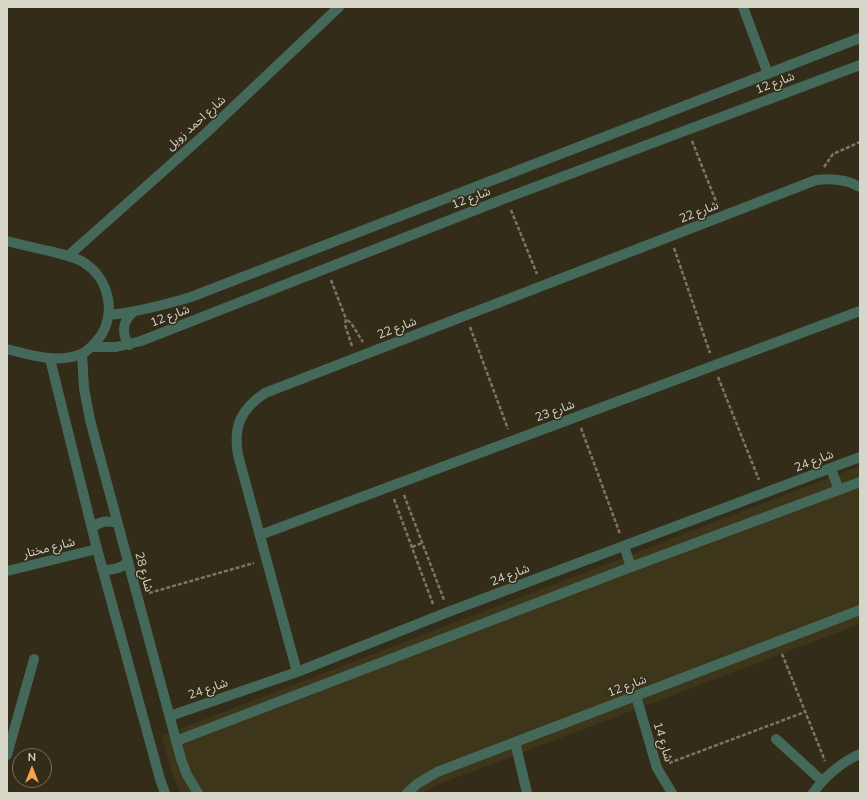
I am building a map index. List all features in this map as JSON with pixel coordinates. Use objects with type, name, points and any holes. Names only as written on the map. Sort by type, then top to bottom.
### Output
[{"type":"street","name":"شارع احمد زويل","points":[[68,256],[205,134],[339,7]]},
{"type":"street","points":[[743,7],[768,74]]},
{"type":"street","name":"شارع 12","points":[[109,315],[160,307],[191,297],[860,38]]},
{"type":"street","name":"شارع 12","points":[[91,347],[129,345],[152,337],[506,198],[860,65]]},
{"type":"street","name":"شارع 22","points":[[297,672],[236,443],[240,419],[246,408],[255,400],[265,393],[816,180],[841,179],[860,187]]},
{"type":"street","points":[[7,241],[83,261],[95,271],[104,284],[109,299],[109,315],[106,327],[100,338],[82,354],[66,358],[50,359],[7,349]]},
{"type":"street","name":"شارع 23","points":[[260,535],[860,310]]},
{"type":"street","points":[[129,345],[123,329],[126,319],[134,312]]},
{"type":"street","name":"شارع 28","points":[[82,354],[84,388],[90,420],[117,523],[176,741],[187,774],[198,793]]},
{"type":"street","points":[[50,359],[102,569],[165,793]]},
{"type":"street","name":"شارع 24","points":[[170,716],[297,672],[448,612],[860,457]]},
{"type":"street","points":[[831,469],[839,490]]},
{"type":"street","points":[[176,741],[632,567],[860,482]]},
{"type":"street","points":[[92,528],[101,522],[106,521],[117,523]]},
{"type":"street","points":[[624,546],[632,567]]},
{"type":"street","name":"شارع مختار","points":[[7,571],[97,549]]},
{"type":"street","points":[[102,569],[113,570],[128,562]]},
{"type":"street","name":"شارع 12","points":[[407,793],[417,784],[437,772],[860,610]]},
{"type":"street","points":[[7,755],[34,659]]},
{"type":"street","name":"شارع 14","points":[[636,696],[657,768],[672,793]]},
{"type":"street","points":[[776,739],[822,781]]},
{"type":"street","points":[[515,742],[528,793]]},
{"type":"street","points":[[813,793],[830,772],[840,764],[860,754]]},
{"type":"path","points":[[688,130],[722,217]]},
{"type":"path","points":[[816,180],[830,157],[837,151],[860,142]]},
{"type":"path","points":[[506,198],[542,287]]},
{"type":"path","points":[[670,237],[714,365],[764,494]]},
{"type":"path","points":[[327,269],[346,319],[345,326],[356,358]]},
{"type":"path","points":[[466,316],[513,440]]},
{"type":"path","points":[[346,319],[351,323],[369,353]]},
{"type":"path","points":[[577,417],[624,546]]},
{"type":"path","points":[[400,483],[448,612]]},
{"type":"path","points":[[389,487],[438,616]]},
{"type":"path","points":[[412,547],[422,543]]},
{"type":"path","points":[[137,596],[266,560]]},
{"type":"path","points":[[777,642],[830,772]]},
{"type":"path","points":[[657,768],[805,712]]},
{"type":"shaded area","points":[[860,466],[860,624],[437,785],[422,793],[181,793],[174,779],[161,736]]}]
